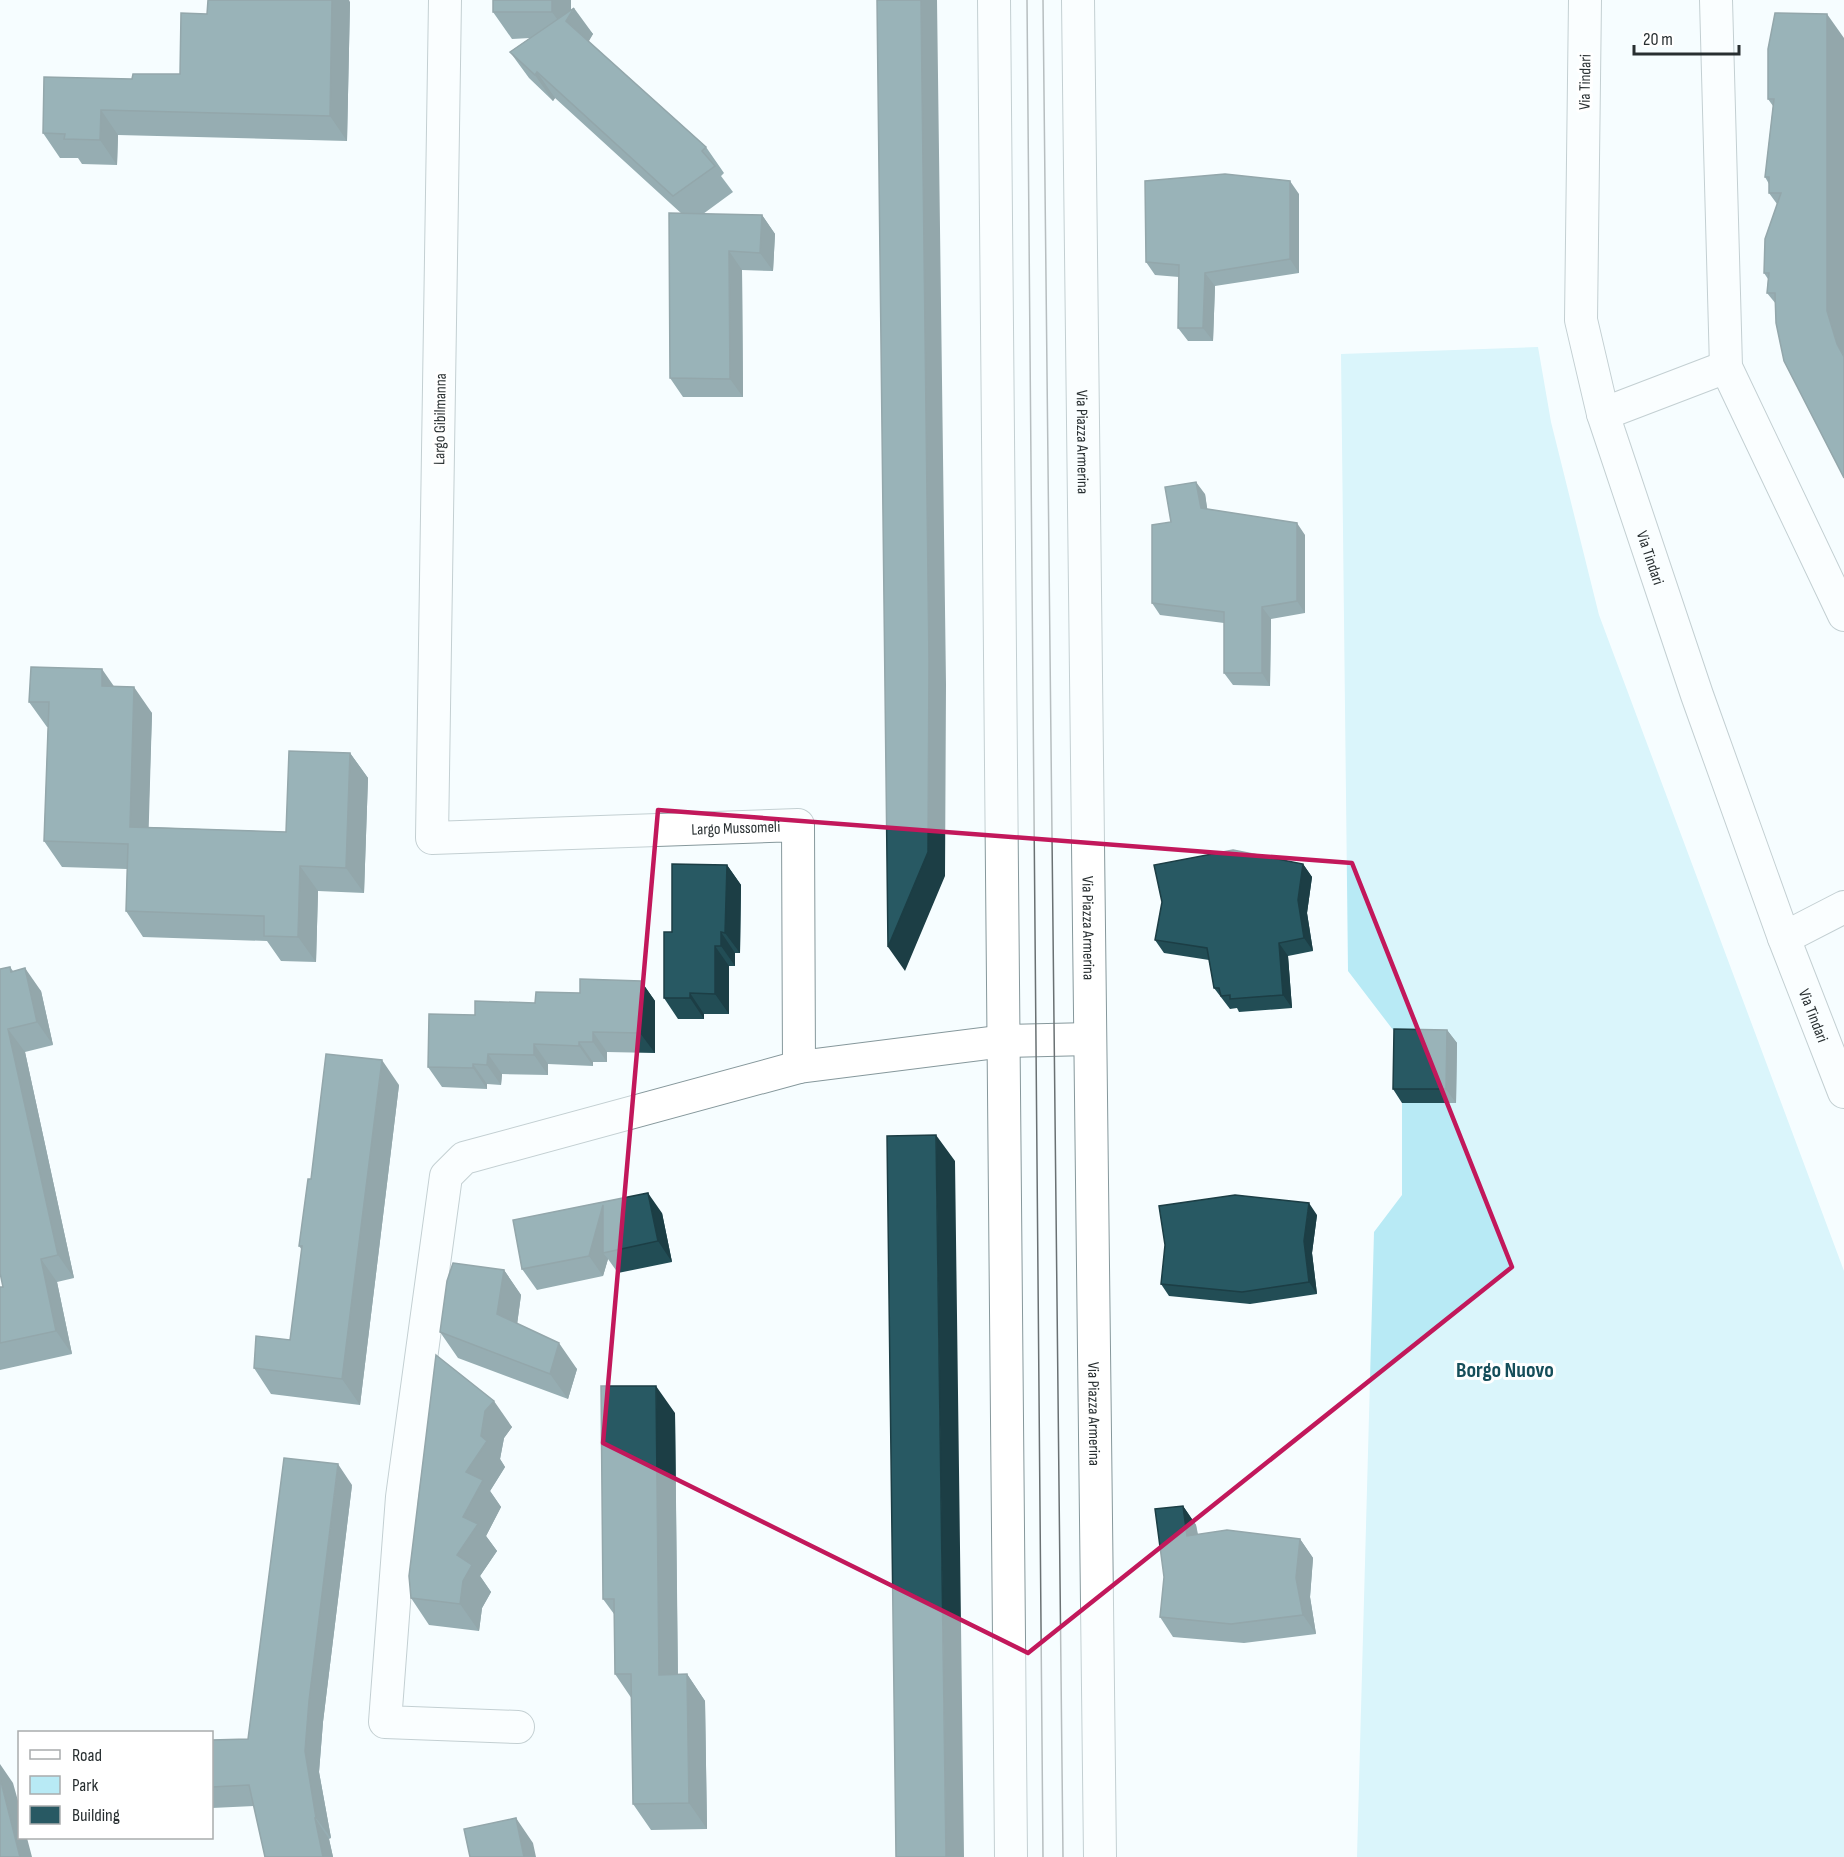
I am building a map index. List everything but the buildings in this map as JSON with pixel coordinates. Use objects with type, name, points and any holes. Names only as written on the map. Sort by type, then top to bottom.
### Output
[{"type":"street","name":"Largo Gibilmanna","points":[[432,838],[445,0]]},
{"type":"street","points":[[994,0],[1011,1857]]},
{"type":"street","name":"Via Piazza Armerina","points":[[1078,0],[1100,1857]]},
{"type":"street","name":"Via Tindari","points":[[1585,0],[1581,320],[1603,414],[1697,695],[1784,938],[1844,1092]]},
{"type":"street","points":[[1716,0],[1726,367],[1844,615]]},
{"type":"street","points":[[1603,414],[1726,367]]},
{"type":"street","name":"Largo Mussomeli","points":[[432,838],[798,825],[799,1067]]},
{"type":"street","points":[[1784,938],[1844,907]]},
{"type":"street","points":[[518,1727],[385,1722],[402,1497],[446,1176],[464,1158],[799,1067],[1005,1041],[1090,1039]]},
{"type":"highlighted area","points":[[658,810],[1352,863],[1512,1267],[1028,1653],[603,1443]]},
{"type":"green space","points":[[1538,347],[1551,422],[1599,615],[1844,1271],[1844,1857],[1357,1857],[1374,1232],[1402,1195],[1402,1103],[1454,1103],[1403,1043],[1348,971],[1341,354]]},
{"type":"tram line","points":[[1027,0],[1043,1857]]},
{"type":"tram line","points":[[1043,0],[1063,1857]]},
{"type":"district","name":"Borgo Nuovo","points":[[1505,1369]]}]
